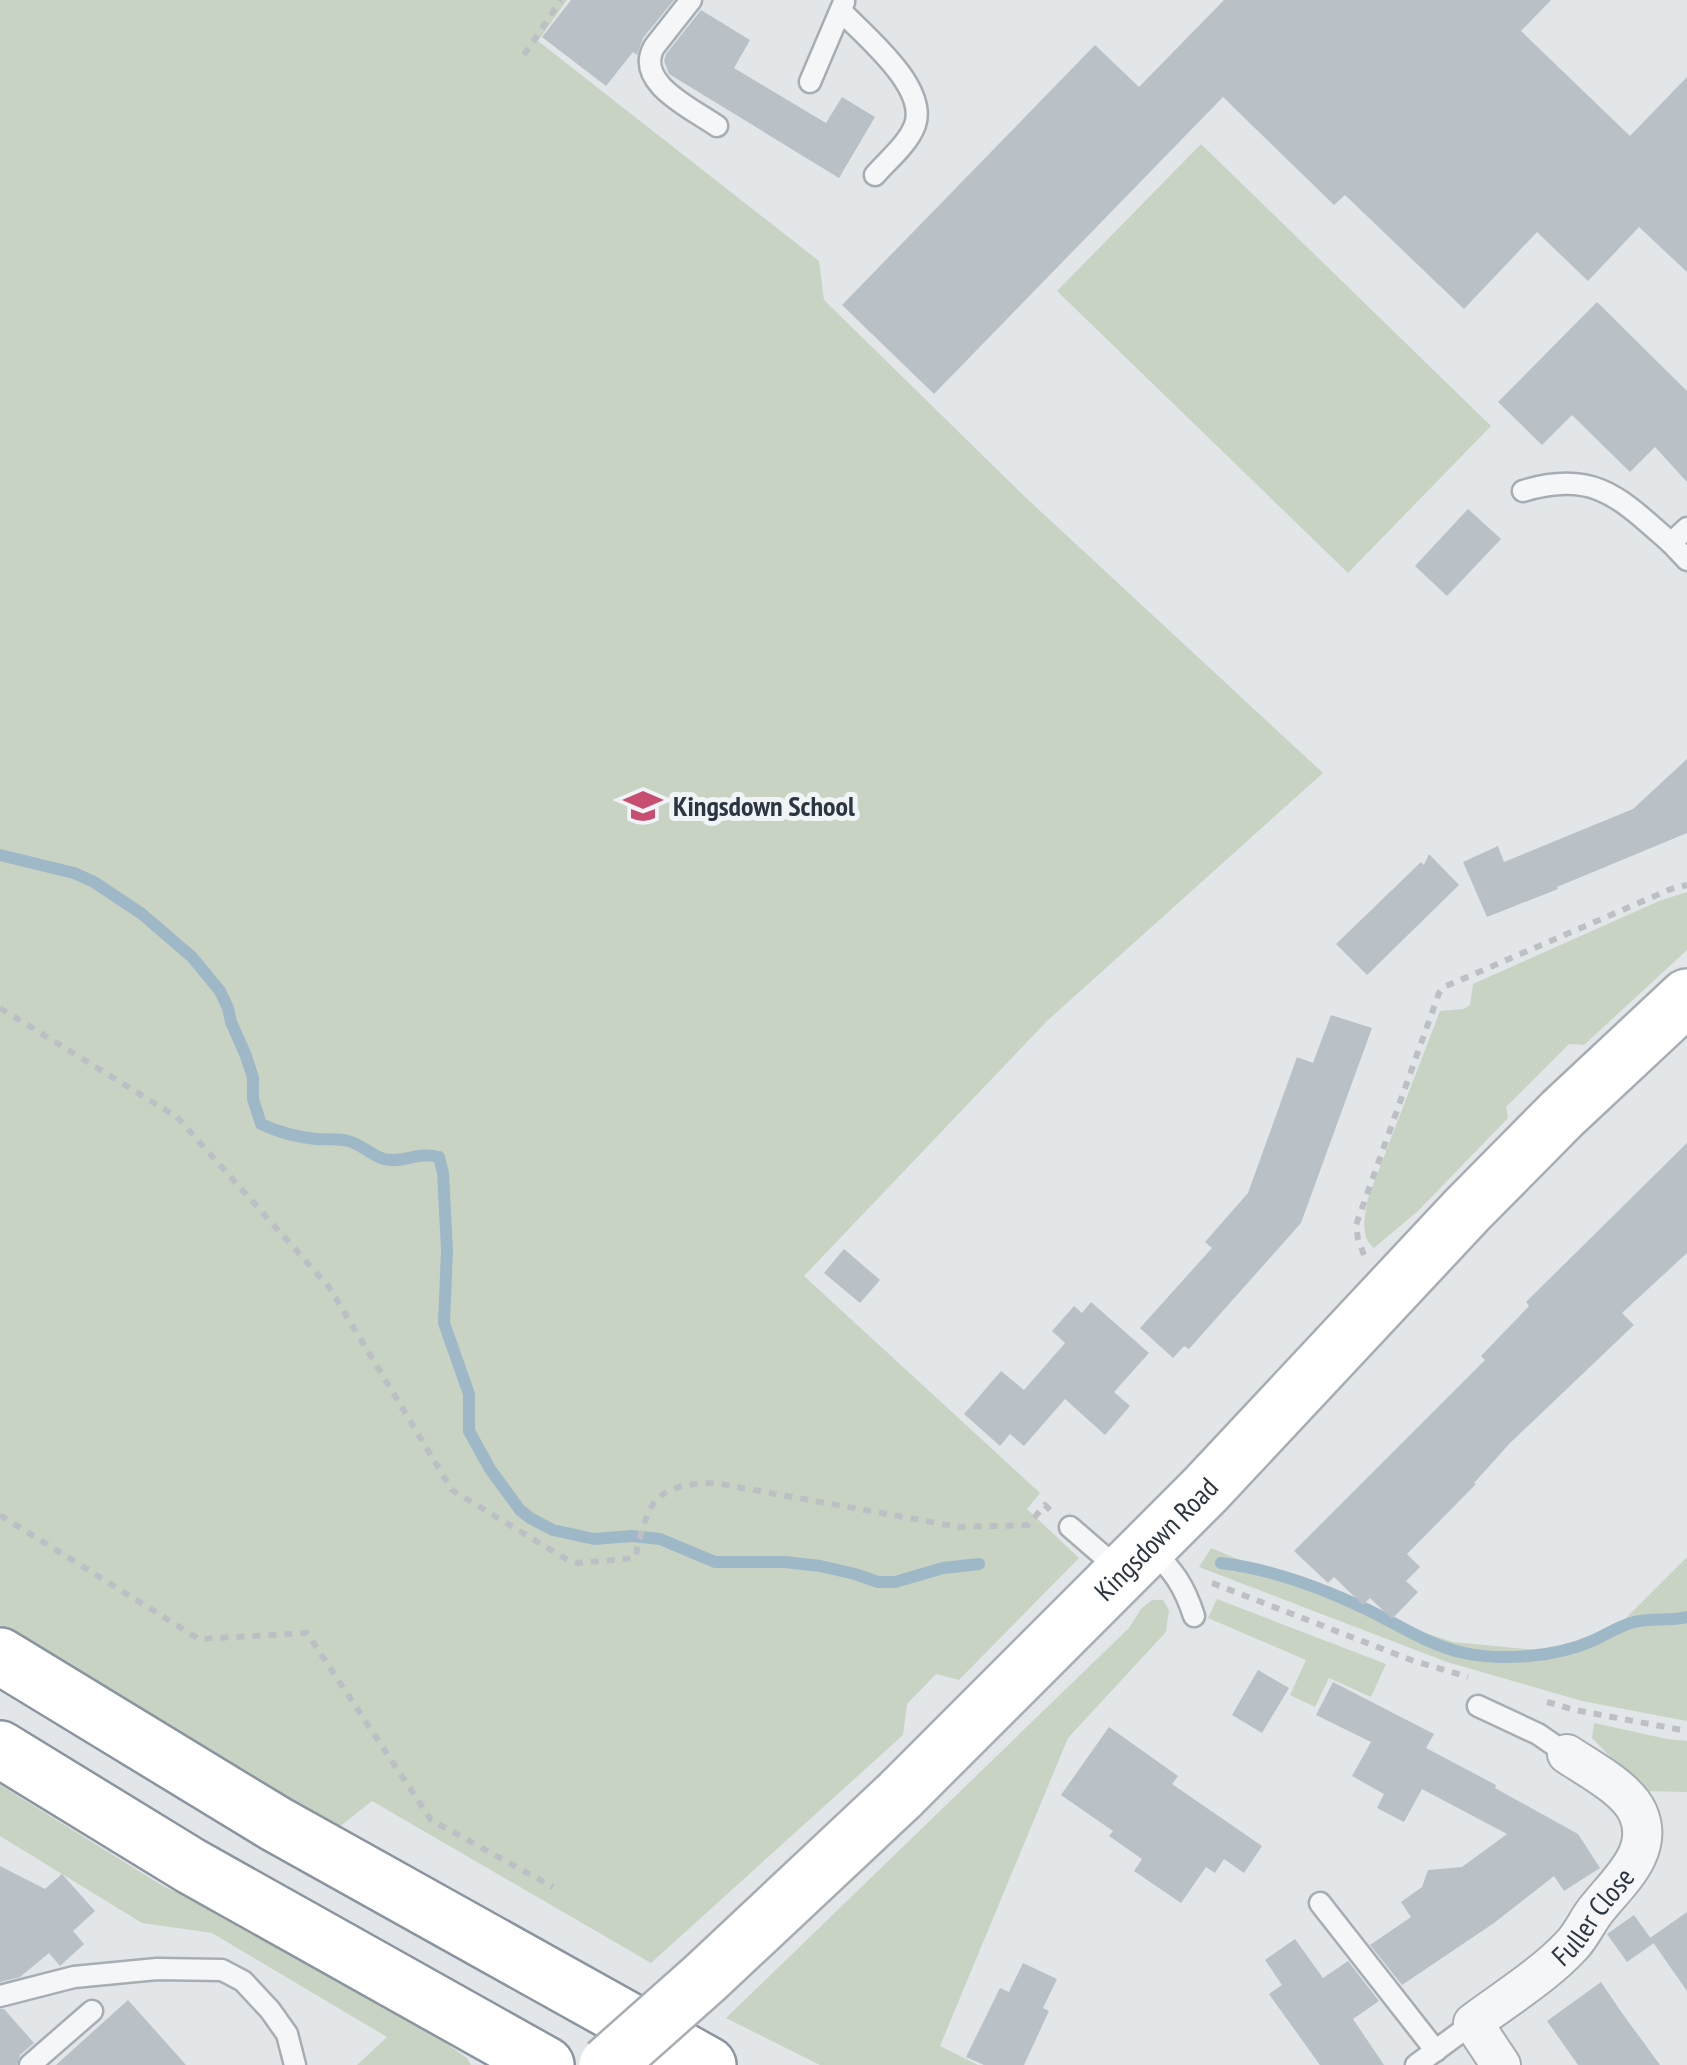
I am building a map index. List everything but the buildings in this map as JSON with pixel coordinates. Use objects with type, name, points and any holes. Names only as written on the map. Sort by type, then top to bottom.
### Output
[{"type":"main road","name":"Kingsdown Road","points":[[607,2065],[705,1978],[1147,1563],[1466,1210],[1687,997]]},
{"type":"main road","points":[[0,1656],[276,1824],[708,2065]]},
{"type":"main road","points":[[0,1749],[191,1866],[546,2065]]},
{"type":"street","name":"Fuller Close","points":[[1473,2023],[1573,1945],[1632,1867],[1642,1842],[1638,1813],[1618,1788],[1567,1754]]},
{"type":"street","points":[[1473,2023],[1501,2065]]},
{"type":"lane","points":[[691,0],[654,47],[649,65],[660,86],[718,126]]},
{"type":"lane","points":[[810,82],[843,5],[902,76],[917,112],[910,135],[875,174]]},
{"type":"lane","points":[[1523,491],[1550,484],[1592,487],[1611,494],[1687,560]]},
{"type":"lane","points":[[1671,543],[1687,528]]},
{"type":"lane","points":[[1070,1527],[1147,1563],[1186,1589],[1194,1616]]},
{"type":"lane","points":[[1478,1706],[1538,1734],[1567,1754]]},
{"type":"lane","points":[[1320,1904],[1436,2050]]},
{"type":"lane","points":[[0,1996],[74,1977],[158,1969],[222,1970],[243,1982],[270,2010],[287,2034],[295,2065]]},
{"type":"lane","points":[[30,2065],[92,2011]]},
{"type":"lane","points":[[1416,2065],[1473,2023]]},
{"type":"path","points":[[524,56],[561,0]]},
{"type":"path","points":[[1394,1288],[1364,1255],[1356,1225],[1439,993],[1444,987],[1687,885]]},
{"type":"path","points":[[0,1008],[178,1117],[330,1286],[452,1490],[566,1560],[600,1563],[635,1558],[646,1514],[679,1485],[714,1483],[959,1527],[1028,1525],[1045,1505],[1070,1527]]},
{"type":"path","points":[[0,1515],[199,1638],[307,1633],[431,1820],[553,1887]]},
{"type":"path","points":[[1147,1563],[1411,1660],[1484,1682]]},
{"type":"path","points":[[1539,1699],[1575,1710],[1687,1731]]},
{"type":"green space","name":"Kingsdown School","points":[[0,0],[567,0],[538,41],[819,261],[824,300],[1023,495],[1323,773],[1047,1021],[804,1276],[1040,1493],[1027,1509],[1079,1558],[959,1680],[936,1674],[907,1704],[903,1735],[651,1963],[372,1801],[338,1828],[0,1625]]},
{"type":"green space","points":[[1201,144],[1491,426],[1348,573],[1057,291]]},
{"type":"green space","points":[[1687,892],[1687,950],[1584,1045],[1569,1044],[1506,1107],[1508,1118],[1418,1211],[1374,1248],[1365,1231],[1368,1198],[1440,1011],[1470,1005],[1473,984]]},
{"type":"green space","points":[[1211,1548],[1392,1622],[1453,1642],[1546,1651],[1606,1638],[1687,1557],[1687,1721],[1582,1701],[1447,1662],[1199,1567]]},
{"type":"green space","points":[[1217,1599],[1386,1664],[1371,1697],[1329,1678],[1315,1707],[1290,1695],[1306,1660],[1208,1618]]},
{"type":"green space","points":[[1152,1600],[1163,1600],[1169,1610],[1166,1632],[1068,1738],[940,2046],[978,2065],[820,2065],[726,2018],[1129,1628]]},
{"type":"green space","points":[[1594,1723],[1687,1741],[1687,1792],[1644,1791],[1592,1738]]},
{"type":"green space","points":[[0,1785],[163,1886],[328,1961],[467,2058],[471,2065],[357,2065],[387,2037],[212,1933],[142,1923],[0,1836]]},
{"type":"waterway","points":[[0,855],[74,873],[94,882],[142,914],[192,957],[220,991],[228,1008],[253,1078],[253,1099],[261,1124],[302,1137],[348,1141],[384,1159],[439,1157],[447,1250],[444,1323],[469,1394],[469,1431],[490,1469],[530,1518],[553,1530],[594,1539],[660,1539],[715,1562],[820,1566],[878,1582],[979,1564]]},
{"type":"waterway","points":[[1221,1563],[1313,1586],[1438,1645],[1479,1655],[1546,1654],[1592,1641],[1634,1622],[1687,1617]]},
{"type":"place","name":"Kingsdown School","points":[[643,806]]}]
